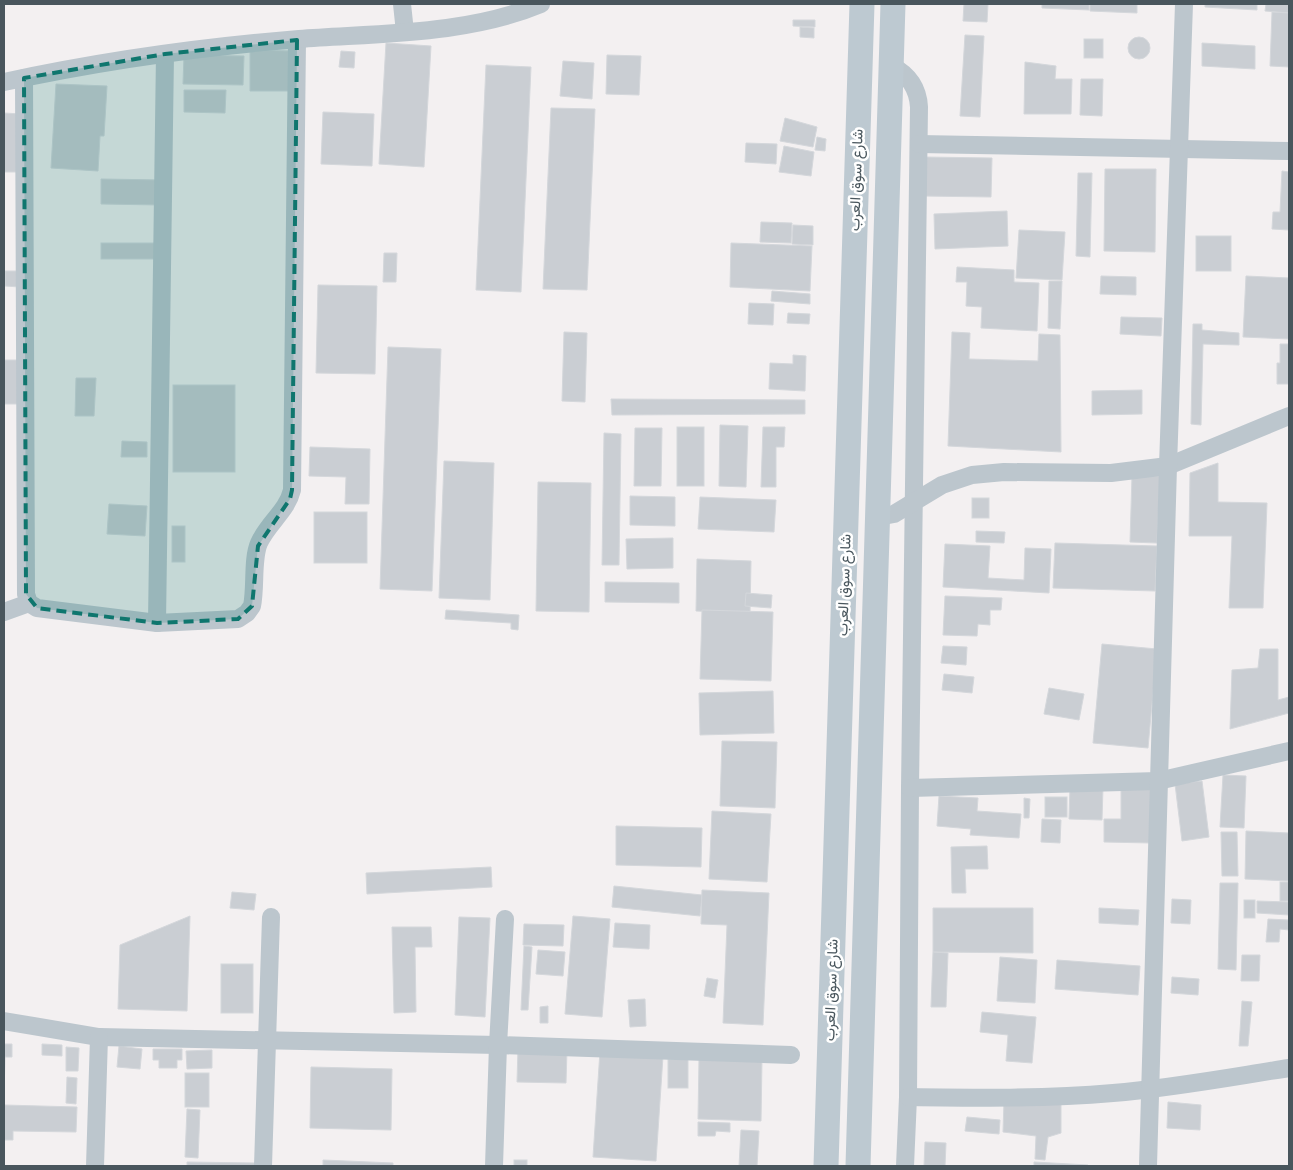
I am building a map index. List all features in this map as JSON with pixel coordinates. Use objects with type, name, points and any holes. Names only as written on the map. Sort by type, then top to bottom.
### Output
[{"type":"main road","name":"شارع سوق العرب","points":[[826,1166],[862,4]]},
{"type":"main road","points":[[858,1166],[893,4]]},
{"type":"street","points":[[402,4],[406,32]]},
{"type":"street","points":[[4,82],[164,54],[297,40],[406,32],[484,20],[541,4]]},
{"type":"street","points":[[1148,1166],[1158,781],[1184,4]]},
{"type":"street","points":[[24,78],[24,585],[30,603],[37,608],[157,623],[238,619],[247,613],[254,596],[258,546],[265,532],[290,500],[292,490],[297,40]]},
{"type":"street","points":[[157,623],[164,54]]},
{"type":"street","points":[[892,66],[906,76],[916,90],[919,107],[908,1097],[905,1166]]},
{"type":"street","points":[[919,144],[1289,150]]},
{"type":"street","points":[[878,517],[894,514],[942,485],[988,472],[1111,473],[1168,466],[1289,416]]},
{"type":"street","points":[[4,612],[30,603]]},
{"type":"street","points":[[910,788],[1158,781],[1289,751]]},
{"type":"street","points":[[263,1166],[271,917]]},
{"type":"street","points":[[494,1166],[505,919]]},
{"type":"street","points":[[4,1021],[99,1037],[498,1045],[791,1055]]},
{"type":"street","points":[[95,1166],[99,1037]]},
{"type":"street","points":[[908,1097],[1009,1098],[1150,1089],[1289,1068]]},
{"type":"highlighted area","points":[[297,40],[292,490],[290,499],[258,546],[252,606],[238,619],[157,623],[37,608],[26,594],[24,78],[165,54]]},
{"type":"building","points":[[964,4],[988,4],[987,22],[963,21]]},
{"type":"building","points":[[1042,4],[1089,4],[1089,10],[1042,8]]},
{"type":"building","points":[[1090,4],[1137,4],[1137,13],[1090,11]]},
{"type":"building","points":[[1205,4],[1257,4],[1257,10],[1205,7]]},
{"type":"building","points":[[1266,4],[1289,4],[1289,13],[1265,11]]},
{"type":"building","points":[[1272,12],[1289,13],[1289,67],[1270,66]]},
{"type":"building","points":[[793,20],[815,20],[815,27],[793,26]]},
{"type":"building","points":[[800,27],[814,28],[814,38],[800,37]]},
{"type":"building","points":[[965,35],[984,36],[980,117],[960,116]]},
{"type":"building","points":[[1139,37],[1149,44],[1150,48],[1143,58],[1139,59],[1129,52],[1128,48],[1135,38]]},
{"type":"building","points":[[1084,39],[1103,39],[1103,58],[1084,58]]},
{"type":"building","points":[[386,43],[431,46],[424,167],[379,164]]},
{"type":"building","points":[[1202,43],[1255,46],[1255,69],[1202,66]]},
{"type":"building","points":[[250,50],[295,51],[295,91],[250,91]]},
{"type":"building","points":[[341,51],[355,52],[354,68],[339,67]]},
{"type":"building","points":[[184,55],[244,56],[243,85],[183,84]]},
{"type":"building","points":[[607,55],[641,56],[639,95],[606,94]]},
{"type":"building","points":[[563,61],[594,63],[592,99],[560,96]]},
{"type":"building","points":[[1025,62],[1056,66],[1055,79],[1072,79],[1071,114],[1024,114]]},
{"type":"building","points":[[486,65],[531,67],[521,292],[476,290]]},
{"type":"building","points":[[1081,79],[1103,79],[1102,116],[1080,115]]},
{"type":"building","points":[[56,84],[107,86],[104,136],[100,136],[98,171],[51,168]]},
{"type":"building","points":[[184,90],[226,90],[225,113],[184,112]]},
{"type":"building","points":[[551,108],[595,109],[587,290],[543,289]]},
{"type":"building","points":[[323,112],[374,114],[372,166],[321,164]]},
{"type":"building","points":[[4,113],[21,114],[18,172],[4,172]]},
{"type":"building","points":[[785,118],[817,127],[813,147],[780,141]]},
{"type":"building","points":[[817,137],[826,139],[825,151],[815,150]]},
{"type":"building","points":[[746,143],[777,144],[776,164],[745,162]]},
{"type":"building","points":[[784,146],[814,152],[811,176],[779,172]]},
{"type":"building","points":[[924,157],[992,158],[991,197],[923,196]]},
{"type":"building","points":[[1105,169],[1156,169],[1155,252],[1104,251]]},
{"type":"building","points":[[1282,171],[1289,172],[1289,230],[1272,229],[1273,212],[1280,212]]},
{"type":"building","points":[[1078,173],[1092,173],[1090,257],[1076,256]]},
{"type":"building","points":[[101,179],[162,180],[161,205],[101,204]]},
{"type":"building","points":[[1007,211],[1008,246],[935,249],[934,214]]},
{"type":"building","points":[[761,222],[792,223],[791,243],[760,242]]},
{"type":"building","points":[[793,225],[813,226],[813,245],[792,244]]},
{"type":"building","points":[[1019,230],[1065,232],[1062,280],[1016,278]]},
{"type":"building","points":[[1196,236],[1231,236],[1231,271],[1196,271]]},
{"type":"building","points":[[101,243],[157,243],[157,259],[101,259]]},
{"type":"building","points":[[731,243],[812,246],[810,291],[730,287]]},
{"type":"building","points":[[384,253],[397,253],[396,282],[383,282]]},
{"type":"building","points":[[957,267],[1014,270],[1014,282],[1039,283],[1037,331],[981,328],[982,307],[966,306],[967,282],[956,282]]},
{"type":"building","points":[[5,271],[20,271],[20,287],[5,286]]},
{"type":"building","points":[[1101,276],[1136,277],[1136,295],[1100,294]]},
{"type":"building","points":[[1246,276],[1289,278],[1289,339],[1243,337]]},
{"type":"building","points":[[1049,281],[1062,281],[1060,329],[1048,328]]},
{"type":"building","points":[[318,285],[377,286],[375,374],[316,373]]},
{"type":"building","points":[[772,291],[810,294],[810,304],[771,301]]},
{"type":"building","points":[[749,303],[774,304],[773,325],[748,324]]},
{"type":"building","points":[[788,313],[810,314],[809,324],[787,323]]},
{"type":"building","points":[[1121,317],[1162,318],[1161,336],[1120,334]]},
{"type":"building","points":[[1193,324],[1202,324],[1202,330],[1239,333],[1239,345],[1203,344],[1201,425],[1191,424]]},
{"type":"building","points":[[564,332],[587,333],[585,402],[562,401]]},
{"type":"building","points":[[952,332],[970,333],[969,359],[1038,361],[1039,334],[1060,335],[1061,452],[948,446]]},
{"type":"building","points":[[1280,344],[1289,344],[1289,384],[1277,384],[1277,363],[1280,363]]},
{"type":"building","points":[[388,347],[441,349],[432,591],[380,589]]},
{"type":"building","points":[[793,355],[806,356],[805,391],[769,389],[770,363],[793,364]]},
{"type":"building","points":[[4,360],[20,360],[19,404],[4,404]]},
{"type":"building","points":[[76,378],[96,378],[94,416],[75,416]]},
{"type":"building","points":[[173,385],[235,385],[235,472],[173,472]]},
{"type":"building","points":[[1142,390],[1142,414],[1092,415],[1092,391]]},
{"type":"building","points":[[611,399],[805,400],[805,414],[612,415]]},
{"type":"building","points":[[720,425],[748,426],[746,487],[719,486]]},
{"type":"building","points":[[677,427],[704,427],[704,486],[677,486]]},
{"type":"building","points":[[763,427],[785,427],[784,447],[776,447],[776,487],[761,487]]},
{"type":"building","points":[[635,428],[662,428],[661,486],[634,486]]},
{"type":"building","points":[[604,433],[621,434],[619,565],[602,565]]},
{"type":"building","points":[[122,441],[147,442],[147,457],[121,457]]},
{"type":"building","points":[[310,447],[370,449],[369,504],[345,504],[346,477],[309,476]]},
{"type":"building","points":[[444,461],[494,463],[490,600],[439,598]]},
{"type":"building","points":[[1218,463],[1218,502],[1267,503],[1263,608],[1229,608],[1232,536],[1189,536],[1190,473]]},
{"type":"building","points":[[1132,475],[1160,476],[1157,543],[1130,542]]},
{"type":"building","points":[[538,482],[591,483],[589,612],[536,611]]},
{"type":"building","points":[[630,496],[675,497],[675,526],[630,525]]},
{"type":"building","points":[[700,497],[776,500],[774,532],[698,529]]},
{"type":"building","points":[[972,498],[989,498],[989,518],[972,518]]},
{"type":"building","points":[[109,504],[147,506],[145,536],[107,534]]},
{"type":"building","points":[[314,512],[367,512],[367,563],[314,563]]},
{"type":"building","points":[[172,526],[185,526],[185,562],[172,562]]},
{"type":"building","points":[[976,531],[1005,532],[1004,543],[976,542]]},
{"type":"building","points":[[673,538],[673,568],[627,569],[626,539]]},
{"type":"building","points":[[1055,543],[1157,546],[1155,591],[1053,588]]},
{"type":"building","points":[[945,544],[990,546],[988,578],[1024,580],[1025,548],[1051,549],[1049,593],[943,587]]},
{"type":"building","points":[[697,559],[751,561],[750,613],[696,611]]},
{"type":"building","points":[[605,582],[679,583],[679,603],[605,602]]},
{"type":"building","points":[[746,593],[772,595],[771,608],[745,606]]},
{"type":"building","points":[[945,596],[1002,598],[1001,610],[990,610],[990,625],[978,624],[977,636],[943,635]]},
{"type":"building","points":[[446,610],[519,615],[518,630],[511,629],[511,623],[445,619]]},
{"type":"building","points":[[702,610],[773,612],[771,681],[700,679]]},
{"type":"building","points":[[1102,644],[1157,649],[1148,748],[1093,743]]},
{"type":"building","points":[[943,646],[967,647],[966,665],[941,663]]},
{"type":"building","points":[[1260,649],[1278,649],[1278,700],[1289,697],[1289,713],[1230,729],[1232,670],[1258,668]]},
{"type":"building","points":[[944,674],[974,677],[972,693],[942,690]]},
{"type":"building","points":[[1049,688],[1084,694],[1079,720],[1044,714]]},
{"type":"building","points":[[773,691],[774,733],[700,735],[699,693]]},
{"type":"building","points":[[722,741],[777,742],[775,808],[720,806]]},
{"type":"building","points":[[1223,775],[1246,776],[1244,828],[1220,827]]},
{"type":"building","points":[[1202,781],[1209,837],[1182,841],[1175,784]]},
{"type":"building","points":[[1121,785],[1152,786],[1151,843],[1104,842],[1104,819],[1121,819]]},
{"type":"building","points":[[1070,786],[1103,787],[1102,820],[1069,819]]},
{"type":"building","points":[[939,796],[978,798],[977,811],[1021,814],[1019,838],[970,835],[971,829],[937,826]]},
{"type":"building","points":[[1045,797],[1067,797],[1067,817],[1045,817]]},
{"type":"building","points":[[1024,798],[1030,799],[1029,818],[1024,818]]},
{"type":"building","points":[[712,811],[771,814],[767,882],[709,879]]},
{"type":"building","points":[[1042,819],[1061,820],[1060,843],[1041,842]]},
{"type":"building","points":[[616,826],[702,828],[701,867],[616,865]]},
{"type":"building","points":[[1246,831],[1289,833],[1289,881],[1245,879]]},
{"type":"building","points":[[1221,832],[1237,832],[1238,876],[1222,876]]},
{"type":"building","points":[[987,846],[988,869],[965,869],[966,893],[952,893],[951,847]]},
{"type":"building","points":[[491,867],[492,887],[367,894],[366,873]]},
{"type":"building","points":[[1280,882],[1289,882],[1289,901],[1280,901]]},
{"type":"building","points":[[1220,883],[1238,883],[1236,970],[1218,969]]},
{"type":"building","points":[[614,886],[702,895],[700,916],[612,907]]},
{"type":"building","points":[[702,890],[769,893],[763,1025],[723,1023],[727,925],[701,924]]},
{"type":"building","points":[[232,892],[256,894],[254,910],[230,908]]},
{"type":"building","points":[[1172,899],[1191,900],[1190,924],[1171,923]]},
{"type":"building","points":[[1244,900],[1255,900],[1255,918],[1244,918]]},
{"type":"building","points":[[1257,901],[1289,902],[1289,915],[1257,913]]},
{"type":"building","points":[[933,908],[1033,908],[1033,953],[933,952]]},
{"type":"building","points":[[1099,908],[1139,910],[1138,925],[1099,923]]},
{"type":"building","points":[[190,916],[187,1011],[118,1009],[120,945]]},
{"type":"building","points":[[573,916],[610,919],[602,1017],[565,1014]]},
{"type":"building","points":[[459,917],[490,918],[485,1017],[455,1015]]},
{"type":"building","points":[[1268,919],[1289,920],[1289,930],[1280,929],[1279,942],[1266,942]]},
{"type":"building","points":[[615,923],[650,925],[649,949],[613,947]]},
{"type":"building","points":[[524,924],[564,925],[563,946],[523,945]]},
{"type":"building","points":[[392,927],[431,927],[432,947],[415,947],[416,1012],[394,1013]]},
{"type":"building","points":[[524,946],[532,947],[528,1010],[521,1010]]},
{"type":"building","points":[[538,950],[565,952],[563,976],[536,974]]},
{"type":"building","points":[[933,952],[948,953],[946,1007],[931,1007]]},
{"type":"building","points":[[1242,955],[1260,955],[1259,981],[1241,981]]},
{"type":"building","points":[[1000,957],[1037,960],[1035,1003],[997,1001]]},
{"type":"building","points":[[1057,960],[1140,966],[1138,995],[1055,989]]},
{"type":"building","points":[[221,964],[253,964],[253,1013],[221,1013]]},
{"type":"building","points":[[1172,977],[1199,979],[1198,995],[1171,993]]},
{"type":"building","points":[[707,978],[718,980],[715,998],[704,996]]},
{"type":"building","points":[[645,999],[646,1026],[630,1027],[628,1000]]},
{"type":"building","points":[[1242,1001],[1252,1002],[1248,1046],[1239,1046]]},
{"type":"building","points":[[548,1006],[548,1023],[540,1023],[540,1007]]},
{"type":"building","points":[[982,1012],[1036,1017],[1032,1063],[1006,1061],[1008,1035],[980,1032]]},
{"type":"building","points":[[4,1044],[12,1044],[12,1057],[5,1057],[4,1094]]},
{"type":"building","points":[[42,1044],[62,1045],[62,1056],[42,1055]]},
{"type":"building","points":[[119,1046],[142,1049],[140,1069],[117,1067]]},
{"type":"building","points":[[66,1047],[79,1048],[78,1071],[66,1071]]},
{"type":"building","points":[[518,1048],[567,1049],[566,1083],[517,1082]]},
{"type":"building","points":[[153,1049],[182,1049],[182,1060],[177,1060],[177,1068],[159,1068],[159,1060],[153,1060]]},
{"type":"building","points":[[212,1050],[212,1068],[187,1069],[186,1051]]},
{"type":"building","points":[[600,1051],[663,1056],[656,1161],[593,1157]]},
{"type":"building","points":[[668,1059],[688,1059],[688,1088],[668,1088]]},
{"type":"building","points":[[699,1059],[762,1059],[761,1121],[698,1119]]},
{"type":"building","points":[[311,1067],[392,1069],[391,1130],[310,1128]]},
{"type":"building","points":[[185,1073],[209,1073],[209,1107],[185,1107]]},
{"type":"building","points":[[67,1077],[77,1078],[76,1104],[66,1103]]},
{"type":"building","points":[[1004,1101],[1061,1102],[1061,1133],[1048,1137],[1045,1160],[1035,1159],[1036,1136],[1003,1132]]},
{"type":"building","points":[[1168,1102],[1201,1105],[1200,1130],[1167,1128]]},
{"type":"building","points":[[4,1105],[77,1107],[76,1132],[13,1131],[13,1140],[4,1140]]},
{"type":"building","points":[[187,1109],[200,1110],[198,1158],[185,1157]]},
{"type":"building","points":[[967,1117],[1000,1120],[999,1134],[965,1131]]},
{"type":"building","points":[[698,1122],[730,1123],[730,1132],[716,1131],[715,1136],[698,1136]]},
{"type":"building","points":[[741,1130],[759,1131],[757,1166],[739,1166]]},
{"type":"building","points":[[925,1142],[946,1143],[945,1166],[924,1166]]},
{"type":"building","points":[[323,1160],[393,1163],[393,1166],[323,1166]]},
{"type":"building","points":[[514,1160],[527,1160],[527,1166],[514,1166]]},
{"type":"building","points":[[187,1162],[256,1163],[256,1166],[187,1166]]},
{"type":"building","points":[[1034,1162],[1088,1165],[1088,1166],[1034,1166]]}]
